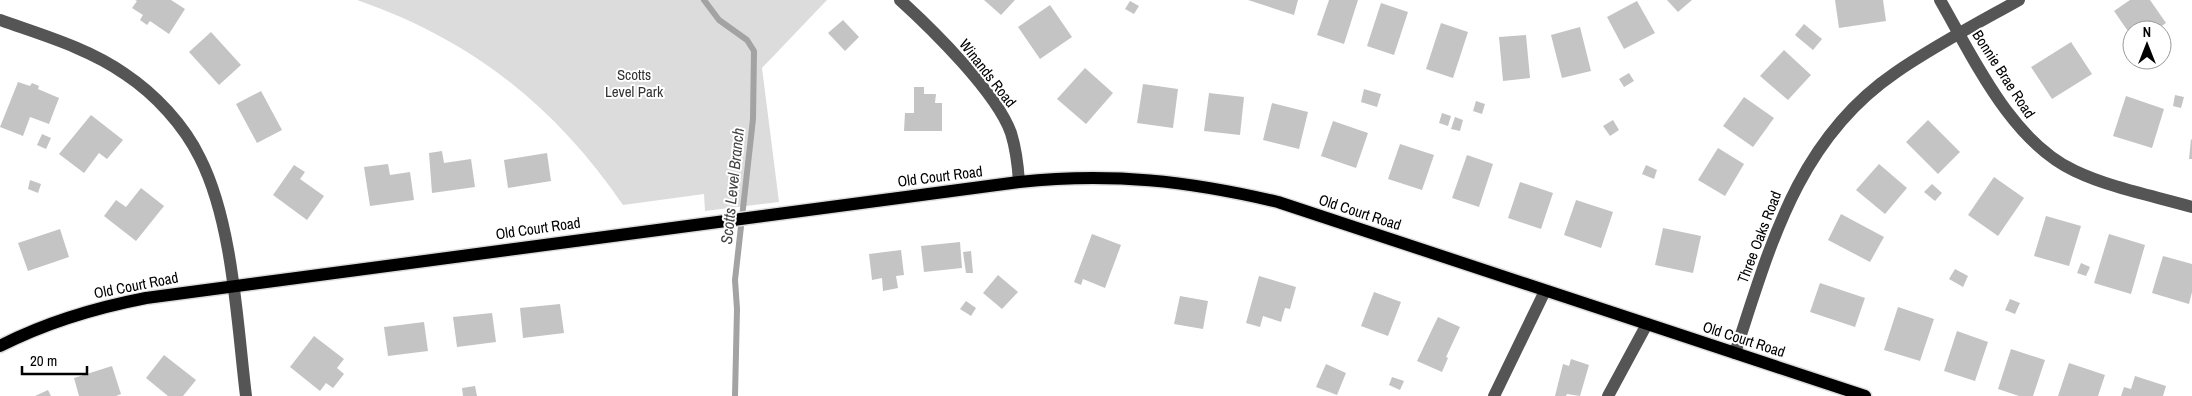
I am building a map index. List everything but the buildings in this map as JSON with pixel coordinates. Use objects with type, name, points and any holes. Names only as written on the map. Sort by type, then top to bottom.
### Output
[{"type":"main road","name":"Old Court Road","points":[[0,346],[31,330],[104,306],[232,285],[1019,182],[1080,178],[1124,178],[1161,180],[1241,193],[1278,202],[1865,396]]},
{"type":"street","name":"Winands Road","points":[[900,0],[945,45],[980,85],[998,110],[1010,132],[1017,158],[1019,182]]},
{"type":"street","name":"Bonnie Brae Road","points":[[1940,0],[2002,106],[2023,133],[2046,152],[2074,171],[2098,180],[2192,207]]},
{"type":"street","name":"Three Oaks Road","points":[[1735,354],[1773,236],[1794,190],[1816,153],[1851,110],[1894,73],[2019,0]]},
{"type":"street","points":[[0,20],[87,52],[125,73],[154,96],[181,127],[200,158],[215,193],[225,236],[246,396]]},
{"type":"street","points":[[1494,396],[1545,290]]},
{"type":"street","points":[[1608,396],[1648,324]]},
{"type":"green space","name":"Scotts Level Park","points":[[357,0],[827,0],[762,68],[779,202],[705,211],[704,194],[623,205],[568,136],[539,107],[507,80],[474,56],[437,35],[399,16]]},
{"type":"waterway","name":"Scotts Level Branch","points":[[704,0],[719,20],[747,40],[754,51],[753,119],[735,280],[737,309],[735,396]]}]
